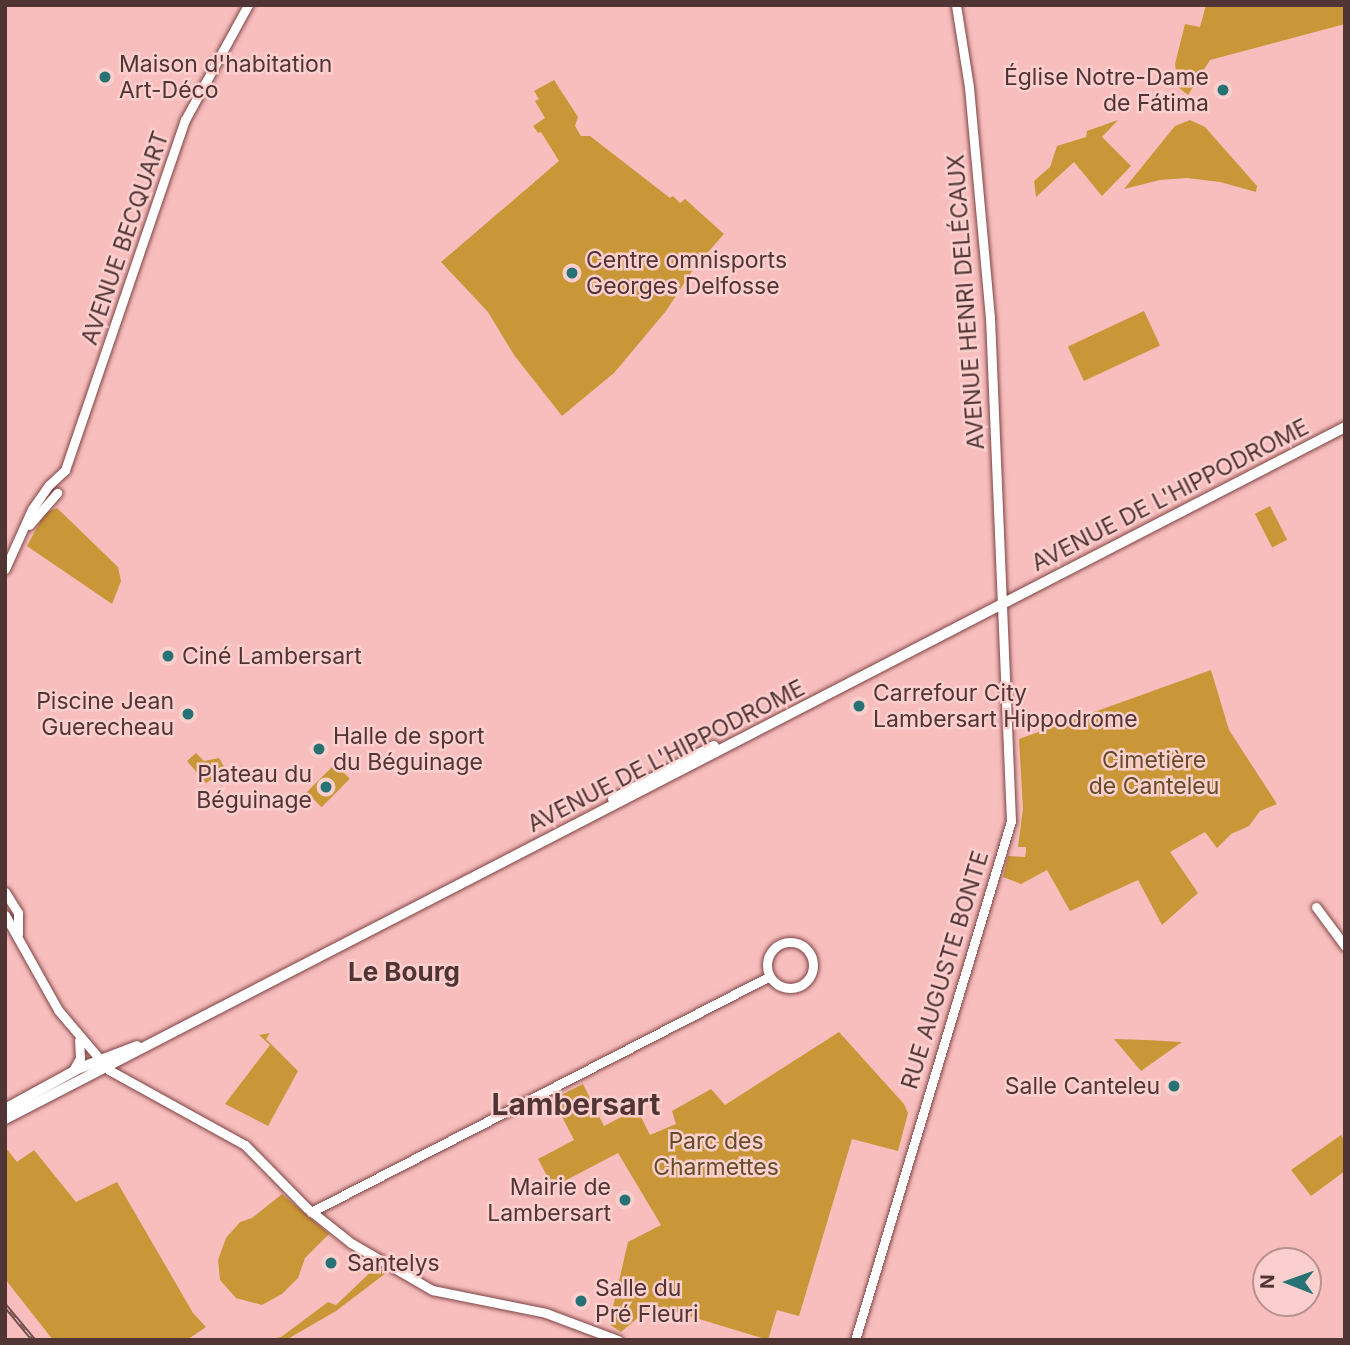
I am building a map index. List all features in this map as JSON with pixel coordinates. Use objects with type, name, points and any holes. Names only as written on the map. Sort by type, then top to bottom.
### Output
[{"type":"main road","name":"AVENUE DE L'HIPPODROME","points":[[5,1119],[102,1063],[1002,600],[1345,420]]},
{"type":"main road","name":"AVENUE DE L'HIPPODROME","points":[[1002,600],[1345,427]]},
{"type":"main road","name":"AVENUE DE L'HIPPODROME","points":[[5,1110],[68,1075],[102,1063]]},
{"type":"street","name":"AVENUE BECQUART","points":[[22,535],[32,509],[49,485],[61,476],[71,457],[185,120],[247,5]]},
{"type":"street","name":"AVENUE HENRI DELÉCAUX","points":[[956,5],[971,98],[990,314],[1002,600]]},
{"type":"street","points":[[5,569],[22,535],[57,493]]},
{"type":"street","name":"RUE AUGUSTE BONTE","points":[[855,1340],[1010,826],[1002,600]]},
{"type":"street","points":[[5,892],[18,913],[20,943]]},
{"type":"street","points":[[1317,907],[1345,946]]},
{"type":"street","points":[[5,915],[50,998],[102,1063],[245,1145],[311,1212],[351,1243],[424,1287],[546,1313],[618,1340]]},
{"type":"street","points":[[781,943],[800,944],[812,956],[812,975],[800,986],[783,987],[770,976],[768,957],[781,943]]},
{"type":"street","points":[[311,1212],[770,976]]},
{"type":"street","points":[[68,1075],[81,1055],[77,1035]]},
{"type":"green space","points":[[1206,5],[1345,5],[1345,24],[1210,60],[1188,95],[1178,87],[1175,64],[1185,24],[1200,27]]},
{"type":"green space","name":"Centre omnisports Georges Delfosse","points":[[554,80],[578,117],[575,126],[581,136],[590,136],[670,198],[673,196],[680,203],[685,199],[724,234],[694,268],[666,311],[614,373],[562,416],[514,355],[488,312],[441,262],[559,161],[541,132],[538,133],[533,126],[545,118],[535,101],[539,99],[534,91]]},
{"type":"green space","points":[[1118,120],[1102,137],[1131,166],[1102,196],[1074,162],[1036,197],[1034,181],[1050,167],[1057,146],[1086,137],[1087,131]]},
{"type":"green space","points":[[1190,120],[1205,127],[1257,186],[1256,192],[1220,182],[1187,178],[1160,180],[1124,189],[1175,126]]},
{"type":"green space","points":[[1144,311],[1160,345],[1084,381],[1068,346]]},
{"type":"green space","points":[[1270,506],[1287,540],[1272,548],[1255,514]]},
{"type":"green space","points":[[57,508],[118,567],[121,581],[112,604],[27,546],[45,513]]},
{"type":"green space","name":"Cimetière de Canteleu","points":[[1211,670],[1229,730],[1277,804],[1260,811],[1249,826],[1231,834],[1217,848],[1205,832],[1170,852],[1198,893],[1162,925],[1138,880],[1070,911],[1047,870],[1021,884],[1003,877],[1008,856],[1025,857],[1026,852],[1026,847],[1018,847],[1023,809],[1019,739]]},
{"type":"green space","points":[[196,753],[204,761],[219,758],[226,770],[206,783],[187,761]]},
{"type":"green space","name":"Plateau du Béguinage","points":[[335,764],[350,779],[322,807],[307,792]]},
{"type":"green space","name":"Parc des Charmettes","points":[[839,1032],[904,1104],[908,1113],[898,1151],[852,1139],[799,1316],[777,1310],[768,1340],[653,1305],[621,1332],[609,1324],[628,1242],[661,1225],[618,1153],[553,1187],[538,1159],[574,1140],[553,1099],[583,1084],[604,1126],[637,1109],[650,1135],[676,1124],[672,1111],[711,1089],[725,1105]]},
{"type":"green space","points":[[270,1033],[266,1039],[298,1071],[268,1126],[225,1104],[270,1045],[259,1035]]},
{"type":"green space","points":[[1114,1039],[1147,1040],[1182,1042],[1141,1071]]},
{"type":"green space","points":[[1341,1135],[1345,1141],[1345,1171],[1311,1196],[1291,1170]]},
{"type":"green space","points":[[5,1147],[17,1162],[34,1150],[76,1202],[117,1182],[193,1313],[206,1327],[187,1340],[53,1340],[5,1279]]},
{"type":"green space","points":[[282,1194],[329,1234],[305,1258],[298,1278],[282,1294],[262,1305],[236,1298],[220,1280],[218,1260],[226,1238],[240,1222],[252,1218]]},
{"type":"green space","points":[[376,1267],[386,1273],[336,1311],[286,1340],[266,1340],[281,1337],[328,1302],[336,1305]]},
{"type":"railway","points":[[5,1305],[34,1340]]},
{"type":"place","name":"Maison d'habitation Art-Déco","points":[[105,77]]},
{"type":"place","name":"Église Notre-Dame de Fátima","points":[[1223,90]]},
{"type":"place","name":"Centre omnisports Georges Delfosse","points":[[572,273]]},
{"type":"place","name":"Ciné Lambersart","points":[[168,656]]},
{"type":"place","name":"Carrefour City Lambersart Hippodrome","points":[[859,706]]},
{"type":"place","name":"Piscine Jean Guerecheau","points":[[188,714]]},
{"type":"place","name":"Halle de sport du Béguinage","points":[[319,749]]},
{"type":"place","name":"Plateau du Béguinage","points":[[326,787]]},
{"type":"place","name":"Salle Canteleu","points":[[1174,1086]]},
{"type":"place","name":"Mairie de Lambersart","points":[[625,1200]]},
{"type":"place","name":"Santelys","points":[[331,1263]]},
{"type":"place","name":"Salle du Pré Fleuri","points":[[581,1301]]},
{"type":"district","name":"Le Bourg","points":[[404,972]]},
{"type":"district","name":"Lambersart","points":[[576,1104]]}]
